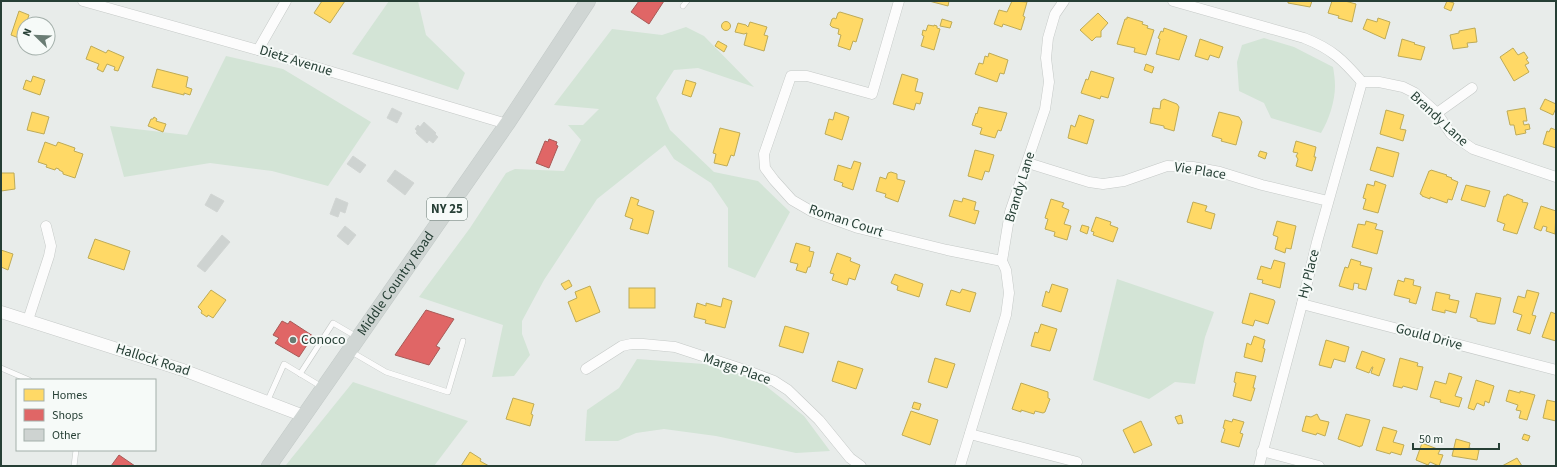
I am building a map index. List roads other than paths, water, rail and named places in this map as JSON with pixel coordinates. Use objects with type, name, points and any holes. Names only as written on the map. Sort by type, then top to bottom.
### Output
[{"type":"main road","name":"Middle Country Road","points":[[269,466],[507,124],[588,1]]},
{"type":"street","name":"Dietz Avenue","points":[[83,1],[258,50],[507,124]]},
{"type":"street","points":[[258,50],[286,1]]},
{"type":"street","name":"Roman Court","points":[[899,1],[872,94],[807,76],[791,76],[764,154],[765,168],[792,200],[810,211],[858,228],[947,250],[1002,261]]},
{"type":"street","name":"Brandy Lane","points":[[960,466],[1006,315],[1009,293],[1006,270],[1002,261],[1010,212],[1017,188],[1028,163],[1045,109],[1049,82],[1046,58],[1049,31],[1055,14],[1064,1]]},
{"type":"street","points":[[1173,1],[1304,38],[1320,44],[1329,49],[1345,62],[1362,82]]},
{"type":"street","name":"Brandy Lane","points":[[1362,82],[1380,82],[1403,86],[1415,93],[1437,113],[1451,134],[1472,149],[1556,177]]},
{"type":"street","name":"Hy Place","points":[[1259,466],[1328,201],[1362,82]]},
{"type":"street","points":[[1437,113],[1472,88]]},
{"type":"street","name":"Vie Place","points":[[1028,163],[1089,182],[1103,184],[1124,181],[1167,166],[1193,167],[1220,172],[1262,185],[1328,201]]},
{"type":"street","points":[[28,320],[49,256],[50,246],[46,226]]},
{"type":"street","name":"Gould Drive","points":[[1302,304],[1556,370]]},
{"type":"street","name":"Hallock Road","points":[[1,312],[183,370],[304,416]]},
{"type":"street","name":"Marge Place","points":[[586,369],[622,346],[643,344],[675,347],[748,371],[774,381],[788,390],[819,420],[850,458],[861,466]]},
{"type":"street","points":[[970,434],[1077,462]]},
{"type":"street","points":[[1262,451],[1319,466]]},
{"type":"lane","points":[[300,374],[333,323],[358,337]]},
{"type":"lane","points":[[349,351],[386,372],[448,392],[463,341]]},
{"type":"lane","points":[[267,402],[284,364],[323,388]]},
{"type":"lane","points":[[1,368],[27,379]]},
{"type":"lane","points":[[74,466],[76,451]]},
{"type":"place","name":"Conoco","points":[[293,340]]}]
